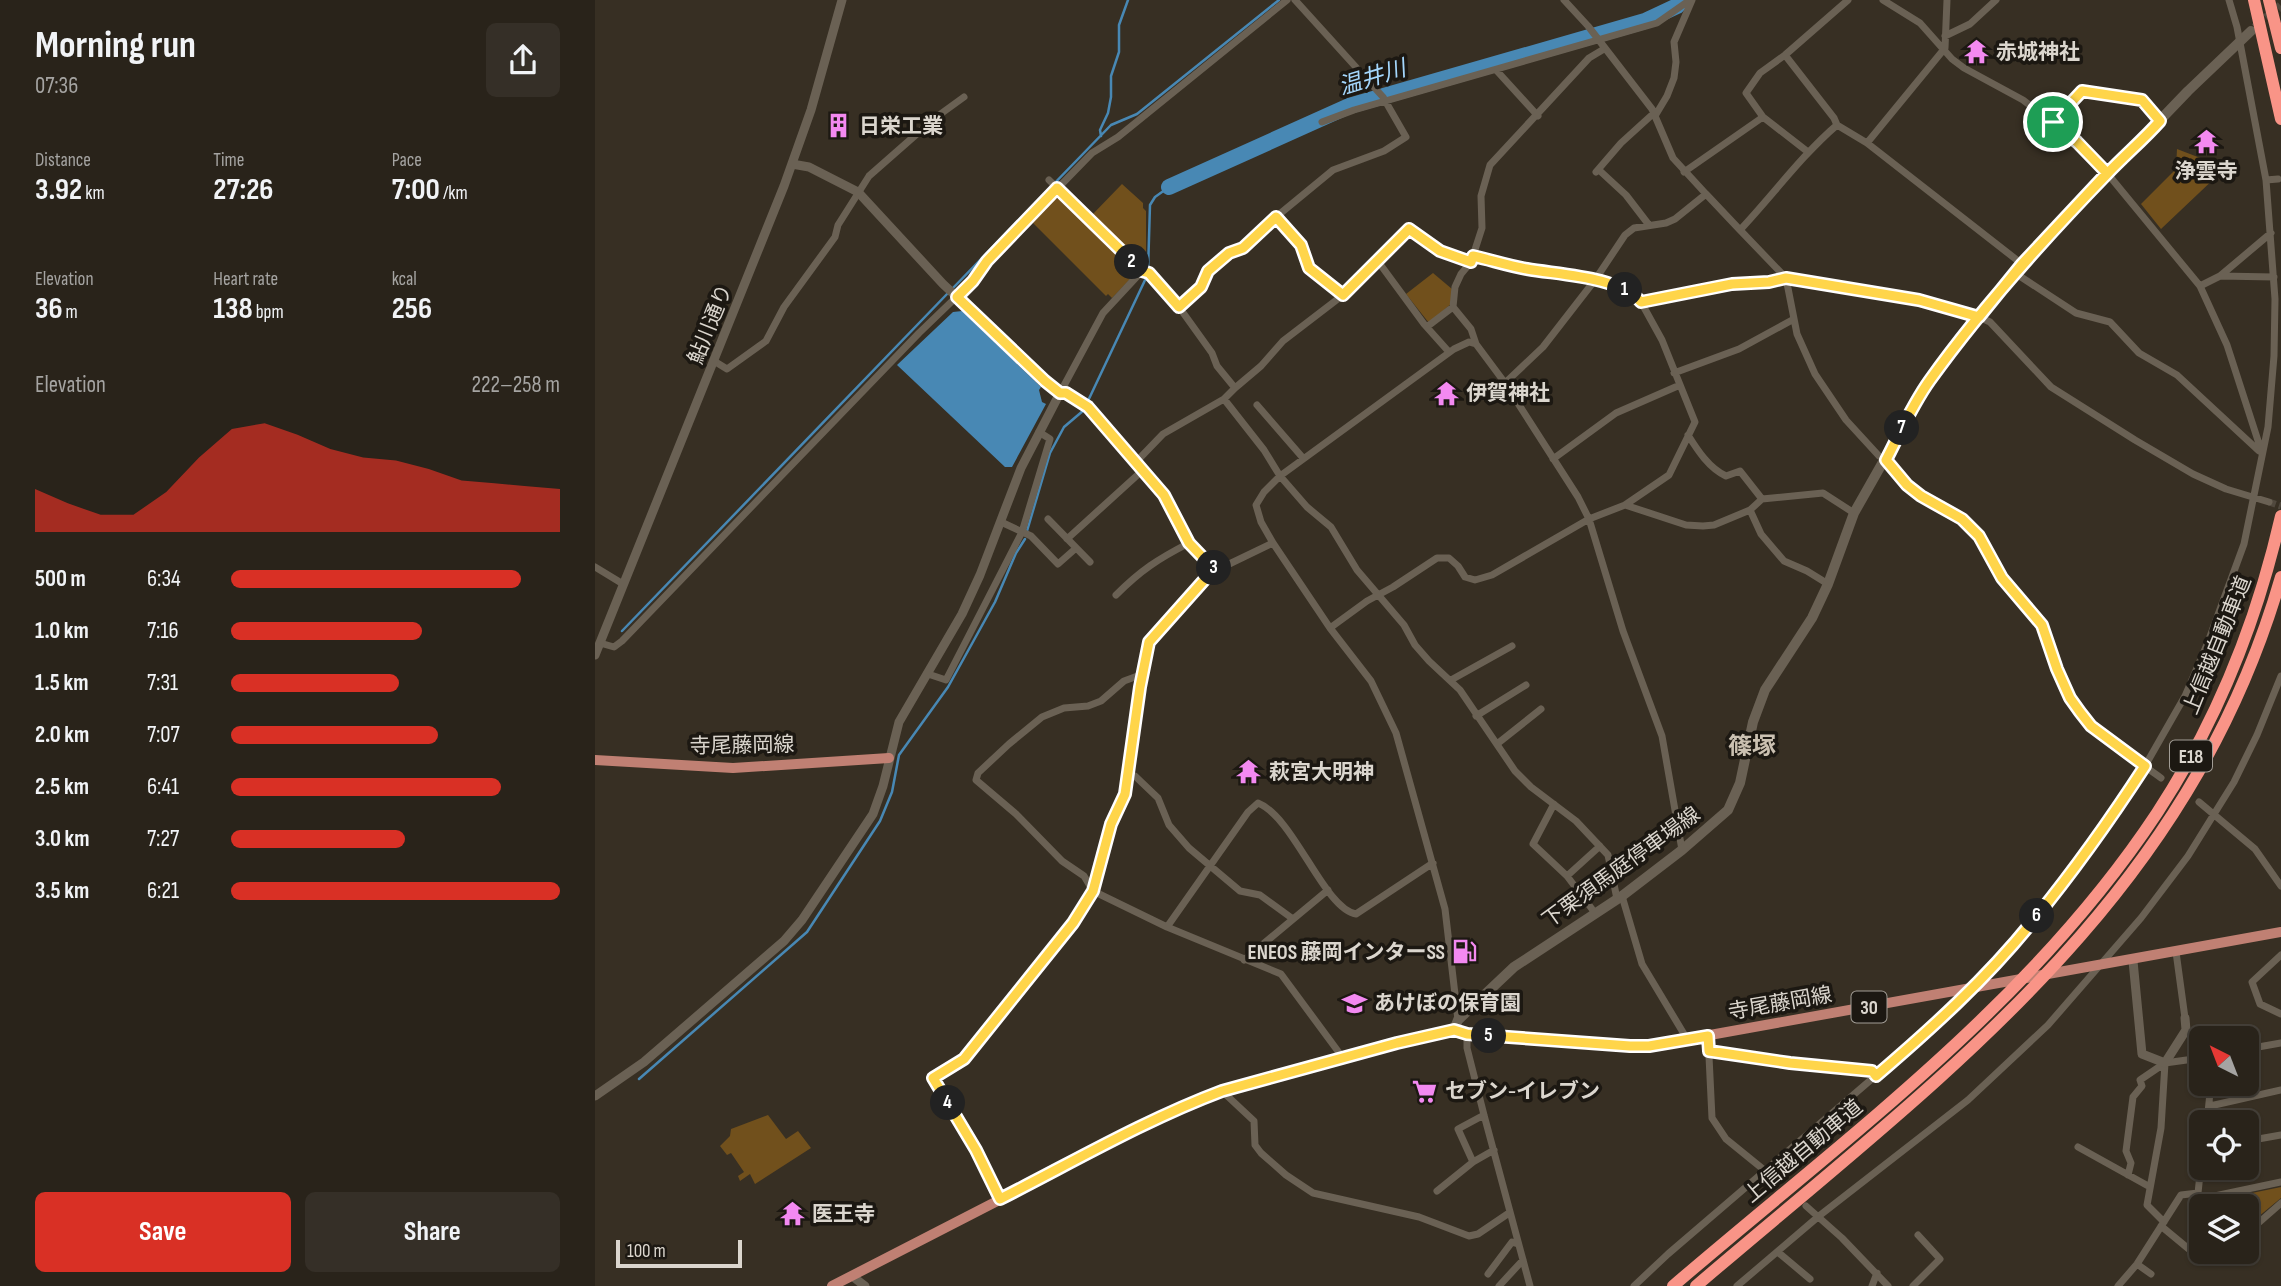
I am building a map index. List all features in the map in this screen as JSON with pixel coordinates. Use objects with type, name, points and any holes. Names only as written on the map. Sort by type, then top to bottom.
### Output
[{"type":"highway","points":[[2254,0],[2281,119]]},
{"type":"highway","points":[[2269,0],[2281,48]]},
{"type":"highway","name":"上信越自動車道","points":[[1673,1286],[1894,1100],[2005,997],[2086,908],[2133,847],[2179,778],[2198,743],[2249,629],[2281,516]]},
{"type":"highway","name":"上信越自動車道","points":[[1696,1286],[1950,1070],[2063,958],[2139,865],[2192,785],[2248,671],[2281,577]]},
{"type":"main road","name":"下栗須馬庭停車場線","points":[[1456,1025],[1514,967],[1620,897],[1720,819],[1733,801],[1740,783],[1753,722],[1765,690],[1812,618],[1828,584],[1854,513],[1929,381],[2019,269],[2107,173],[2251,31]]},
{"type":"main road","name":"寺尾藤岡線","points":[[595,760],[733,768],[889,758]]},
{"type":"main road","name":"寺尾藤岡線","points":[[1456,1025],[1467,1034],[1630,1046],[1686,1040],[2133,961],[2281,932]]},
{"type":"main road","points":[[832,1286],[1149,1122],[1222,1091],[1456,1025]]},
{"type":"street","name":"鮎川通り","points":[[595,655],[792,164],[811,110],[842,0]]},
{"type":"street","points":[[600,643],[614,648],[622,641],[955,295],[973,281],[1053,184],[1096,149],[1118,137],[1287,0]]},
{"type":"street","points":[[1179,307],[1201,287],[1208,271],[1229,253],[1243,248],[1333,170],[1384,151],[1406,137],[1387,102],[1295,0]]},
{"type":"street","points":[[1564,0],[1618,63],[1655,115],[1673,158],[1684,172],[1786,278],[1797,334],[1815,374],[1846,420],[1914,491],[1962,519],[1979,536],[2002,578],[2042,625],[2057,669],[2070,698],[2080,712],[2091,726],[2161,778]]},
{"type":"street","points":[[1322,122],[1657,23],[1691,0]]},
{"type":"street","points":[[1649,225],[1626,195],[1598,171],[1621,143],[1655,115],[1667,96],[1674,78],[1674,42],[1691,0]]},
{"type":"street","points":[[1808,152],[1763,117],[1746,93],[1760,73],[1785,55],[1848,0]]},
{"type":"street","points":[[1883,0],[1920,23],[1952,59],[1964,68],[2023,100],[2053,122],[2107,173],[2200,286],[2227,345],[2262,454]]},
{"type":"street","points":[[1867,142],[1945,48],[1947,0]]},
{"type":"street","points":[[1945,36],[1970,24],[1996,0]]},
{"type":"street","points":[[1634,1286],[1937,1023],[1971,989],[2031,923],[2089,848],[2145,766],[2185,696],[2244,544],[2268,427],[2278,355],[2266,180],[2237,27],[2229,0]]},
{"type":"street","points":[[1604,49],[1589,58],[1490,165],[1481,196],[1482,228],[1472,259],[1455,288],[1453,307],[1471,329],[1476,344],[1505,383],[1578,496],[1589,519],[1623,631],[1662,736],[1682,850]]},
{"type":"street","points":[[1785,55],[1837,125],[1867,142],[2019,269],[2077,313],[2110,323],[2139,353],[2177,374],[2262,454]]},
{"type":"street","points":[[1497,71],[1538,116]]},
{"type":"street","points":[[2053,122],[2082,91],[2142,100],[2160,121]]},
{"type":"street","points":[[714,361],[727,369],[766,341],[784,307],[835,237],[838,225],[869,176],[935,118],[964,97]]},
{"type":"street","points":[[1684,172],[1763,117]]},
{"type":"street","points":[[1740,230],[1808,152],[1837,125]]},
{"type":"street","points":[[792,164],[809,167],[858,192],[943,284],[1060,393],[1066,393],[1088,407],[1164,495],[1189,543],[1214,569]]},
{"type":"street","points":[[2266,180],[2278,178]]},
{"type":"street","points":[[1053,184],[1142,271],[1149,273],[1179,307],[1212,353],[1217,366],[1235,388]]},
{"type":"street","points":[[1505,383],[1543,347],[1625,236],[1634,228],[1667,223],[1675,219],[1706,194]]},
{"type":"street","points":[[1276,217],[1301,245],[1309,268],[1343,295]]},
{"type":"street","points":[[1136,462],[1163,434],[1223,399],[1261,366],[1283,341],[1343,295],[1409,229],[1440,251],[1595,280],[1633,293],[1662,340],[1695,422],[1669,475],[1625,505],[1589,519],[1492,575],[1475,580],[1465,577],[1449,558],[1437,558],[1330,628]]},
{"type":"street","points":[[2200,286],[2220,276],[2271,233]]},
{"type":"street","points":[[1377,260],[1449,352]]},
{"type":"street","points":[[595,1096],[644,1062],[784,941],[802,919],[873,814],[899,722],[962,614],[1021,468],[1103,313],[1142,271]]},
{"type":"street","points":[[2220,276],[2274,277]]},
{"type":"street","points":[[1641,302],[1732,284],[1786,278],[1919,300],[1979,317],[1990,322],[2051,387],[2193,474],[2226,489],[2269,502]]},
{"type":"street","points":[[1428,326],[1453,307]]},
{"type":"street","points":[[1674,373],[1739,349],[1794,319]]},
{"type":"street","points":[[1456,1025],[1445,909],[1396,733],[1371,681],[1330,628],[1273,543],[1261,522],[1257,505],[1264,492],[1303,458],[1449,352],[1469,342],[1476,344]]},
{"type":"street","points":[[1553,459],[1616,413],[1680,385]]},
{"type":"street","points":[[1223,399],[1264,450],[1280,476],[1307,508],[1331,527],[1357,570],[1404,625],[1415,645],[1451,680],[1515,771],[1531,788],[1576,821],[1608,855],[1642,964],[1686,1040]]},
{"type":"street","points":[[1257,405],[1303,458]]},
{"type":"street","points":[[928,674],[946,680],[1022,532],[1050,439],[1039,432]]},
{"type":"street","points":[[1688,435],[1697,450],[1719,473],[1726,476],[1740,471],[1762,499]]},
{"type":"street","points":[[1067,539],[1143,470]]},
{"type":"street","points":[[1625,505],[1686,525],[1703,526],[1714,525],[1750,510],[1762,499],[1823,493],[1854,513]]},
{"type":"street","points":[[1750,510],[1761,534],[1784,561],[1828,584]]},
{"type":"street","points":[[1048,519],[1090,562]]},
{"type":"street","points":[[1001,522],[1031,536],[1058,564],[1075,549]]},
{"type":"street","points":[[1116,595],[1140,571],[1189,543]]},
{"type":"street","points":[[1000,1199],[976,1150],[933,1078],[964,1059],[1073,923],[1093,891],[1105,843],[1129,777],[1149,642],[1214,569],[1273,543]]},
{"type":"street","points":[[595,567],[623,584]]},
{"type":"street","points":[[1451,680],[1512,646]]},
{"type":"street","points":[[1143,674],[1124,681],[1101,701],[1064,708],[1042,718],[978,773],[976,780],[1016,814],[1062,861],[1084,876],[1093,891],[1167,928],[1280,974],[1343,1058]]},
{"type":"street","points":[[1737,1286],[1779,1253],[1819,1216],[1968,1100],[2048,1025],[2156,899],[2215,814],[2257,735],[2281,676]]},
{"type":"street","points":[[1476,716],[1526,685]]},
{"type":"street","points":[[1497,744],[1541,709]]},
{"type":"street","points":[[1129,777],[1135,776],[1158,798],[1169,825],[1189,848],[1240,891],[1260,895],[1293,919]]},
{"type":"street","points":[[2199,802],[2255,849],[2281,886]]},
{"type":"street","points":[[1167,928],[1248,812],[1258,803],[1274,812],[1328,890],[1348,913],[1356,914],[1433,863]]},
{"type":"street","points":[[1554,804],[1533,844],[1567,876],[1595,913]]},
{"type":"street","points":[[1567,876],[1599,846]]},
{"type":"street","points":[[1244,960],[1328,890]]},
{"type":"street","points":[[2128,1175],[2131,1163],[2126,1151],[2133,1097],[2142,1086],[2140,1080],[2165,1063],[2186,1030],[2176,952]]},
{"type":"street","points":[[2281,955],[2252,982],[2260,1004],[2281,1014]]},
{"type":"street","points":[[2133,961],[2142,1054],[2165,1063],[2189,1060]]},
{"type":"street","points":[[1467,1034],[1467,1048],[1483,1115],[1530,1286]]},
{"type":"street","points":[[1708,1036],[1712,1118],[1726,1139],[1773,1178]]},
{"type":"street","points":[[2259,1047],[2281,1043]]},
{"type":"street","points":[[1709,1051],[1872,1071],[1876,1076]]},
{"type":"street","points":[[2165,1063],[2161,1128],[2147,1205],[2189,1248]]},
{"type":"street","points":[[2210,1105],[2281,1090]]},
{"type":"street","points":[[1222,1091],[1254,1121],[1255,1145],[1261,1153],[1286,1175],[1313,1193],[1419,1217],[1469,1236],[1478,1234],[1509,1213]]},
{"type":"street","points":[[2209,1110],[2210,1096]]},
{"type":"street","points":[[1473,1163],[1458,1129],[1483,1115]]},
{"type":"street","points":[[2259,1139],[2281,1135]]},
{"type":"street","points":[[2078,1147],[2150,1187]]},
{"type":"street","points":[[1437,1191],[1494,1150]]},
{"type":"street","points":[[2118,1286],[2137,1264],[2181,1195],[2198,1193],[2199,1180]]},
{"type":"street","points":[[2224,1194],[2281,1182]]},
{"type":"street","points":[[2259,1222],[2281,1203]]},
{"type":"street","points":[[1806,1206],[1888,1286]]},
{"type":"street","points":[[1913,1286],[1940,1259],[1918,1234]]},
{"type":"street","points":[[1488,1274],[1512,1242],[1518,1244]]},
{"type":"street","points":[[1779,1253],[1811,1279]]},
{"type":"street","points":[[1499,1286],[1523,1260]]},
{"type":"street","points":[[2137,1264],[2151,1275]]},
{"type":"street","points":[[1873,1286],[1877,1273]]},
{"type":"street","points":[[852,1276],[865,1286]]},
{"type":"shaded area","points":[[2177,149],[2203,159],[2218,175],[2161,229],[2141,204],[2176,169]]},
{"type":"shaded area","points":[[1122,184],[1143,203],[1146,211],[1146,268],[1091,216]]},
{"type":"shaded area","points":[[1062,198],[1134,268],[1134,275],[1112,298],[1108,294],[1106,296],[1032,222],[1054,199]]},
{"type":"shaded area","points":[[1433,273],[1452,289],[1451,304],[1429,323],[1406,294]]},
{"type":"shaded area","points":[[768,1115],[786,1139],[798,1131],[811,1148],[755,1184],[750,1174],[740,1181],[738,1176],[744,1172],[731,1153],[727,1155],[720,1146],[730,1136],[731,1129]]},
{"type":"shaded area","points":[[2281,1187],[2281,1198],[2259,1216],[2259,1194],[2247,1194]]},
{"type":"water","points":[[962,311],[1041,387],[1039,390],[1042,402],[1046,404],[1012,467],[1005,467],[897,365],[953,312]]},
{"type":"waterway","points":[[1101,136],[1100,130],[1108,113],[1111,97],[1111,76],[1119,52],[1119,25],[1128,0]]},
{"type":"waterway","points":[[952,289],[1111,125],[1137,114],[1279,0]]},
{"type":"waterway","name":"温井川","points":[[1169,187],[1349,106],[1645,21],[1677,6],[1683,0]]},
{"type":"waterway","name":"温井川","points":[[1148,271],[1150,205],[1155,197],[1169,187]]},
{"type":"waterway","points":[[1087,403],[1146,278]]},
{"type":"waterway","points":[[622,631],[948,293]]},
{"type":"waterway","points":[[1027,531],[1050,453],[1064,427],[1084,410]]},
{"type":"waterway","points":[[639,1079],[807,932],[880,821],[892,792],[899,755],[948,687],[995,602],[1016,553],[1025,539]]},
{"type":"tunnel","points":[[2255,28],[2281,6]]},
{"type":"tunnel","points":[[2269,502],[2281,506]]},
{"type":"place","name":"赤城神社","points":[[1976,52]]},
{"type":"place","name":"日栄工業","points":[[839,126]]},
{"type":"place","name":"浄雲寺","points":[[2206,142]]},
{"type":"place","name":"伊賀神社","points":[[1446,393]]},
{"type":"place","name":"萩宮大明神","points":[[1249,772]]},
{"type":"place","name":"ENEOS 藤岡インターSS","points":[[1465,952]]},
{"type":"place","name":"あけぼの保育園","points":[[1354,1003]]},
{"type":"place","name":"セブン-イレブン","points":[[1425,1091]]},
{"type":"place","name":"医王寺","points":[[792,1214]]},
{"type":"district","name":"篠塚","points":[[1752,746]]},
{"type":"route","points":[[2053,122],[2082,91],[2142,100],[2160,121],[2022,264],[2015,273],[1979,317],[1929,381],[1886,460],[1907,485],[1962,519],[1979,536],[2002,578],[2042,625],[2057,669],[2070,698],[2080,712],[2091,726],[2145,766],[2089,848],[2031,923],[1971,989],[1937,1023],[1876,1076],[1872,1071],[1709,1051],[1708,1036],[1649,1046],[1630,1046],[1467,1034],[1454,1030],[1397,1043],[1200,1099],[1149,1122],[1000,1199],[976,1150],[933,1078],[964,1059],[1073,923],[1093,891],[1111,824],[1125,794],[1149,642],[1214,569],[1189,543],[1164,495],[1088,407],[1066,393],[1060,393],[1045,381],[957,297],[987,261],[1057,188],[1142,271],[1149,273],[1179,307],[1201,287],[1208,271],[1229,253],[1243,248],[1276,217],[1301,245],[1309,268],[1343,295],[1409,229],[1440,251],[1471,262],[1473,256],[1525,269],[1595,280],[1633,293],[1641,302],[1732,284],[1786,278],[1919,300],[1979,317],[2022,264],[2107,173],[2053,122]]}]
